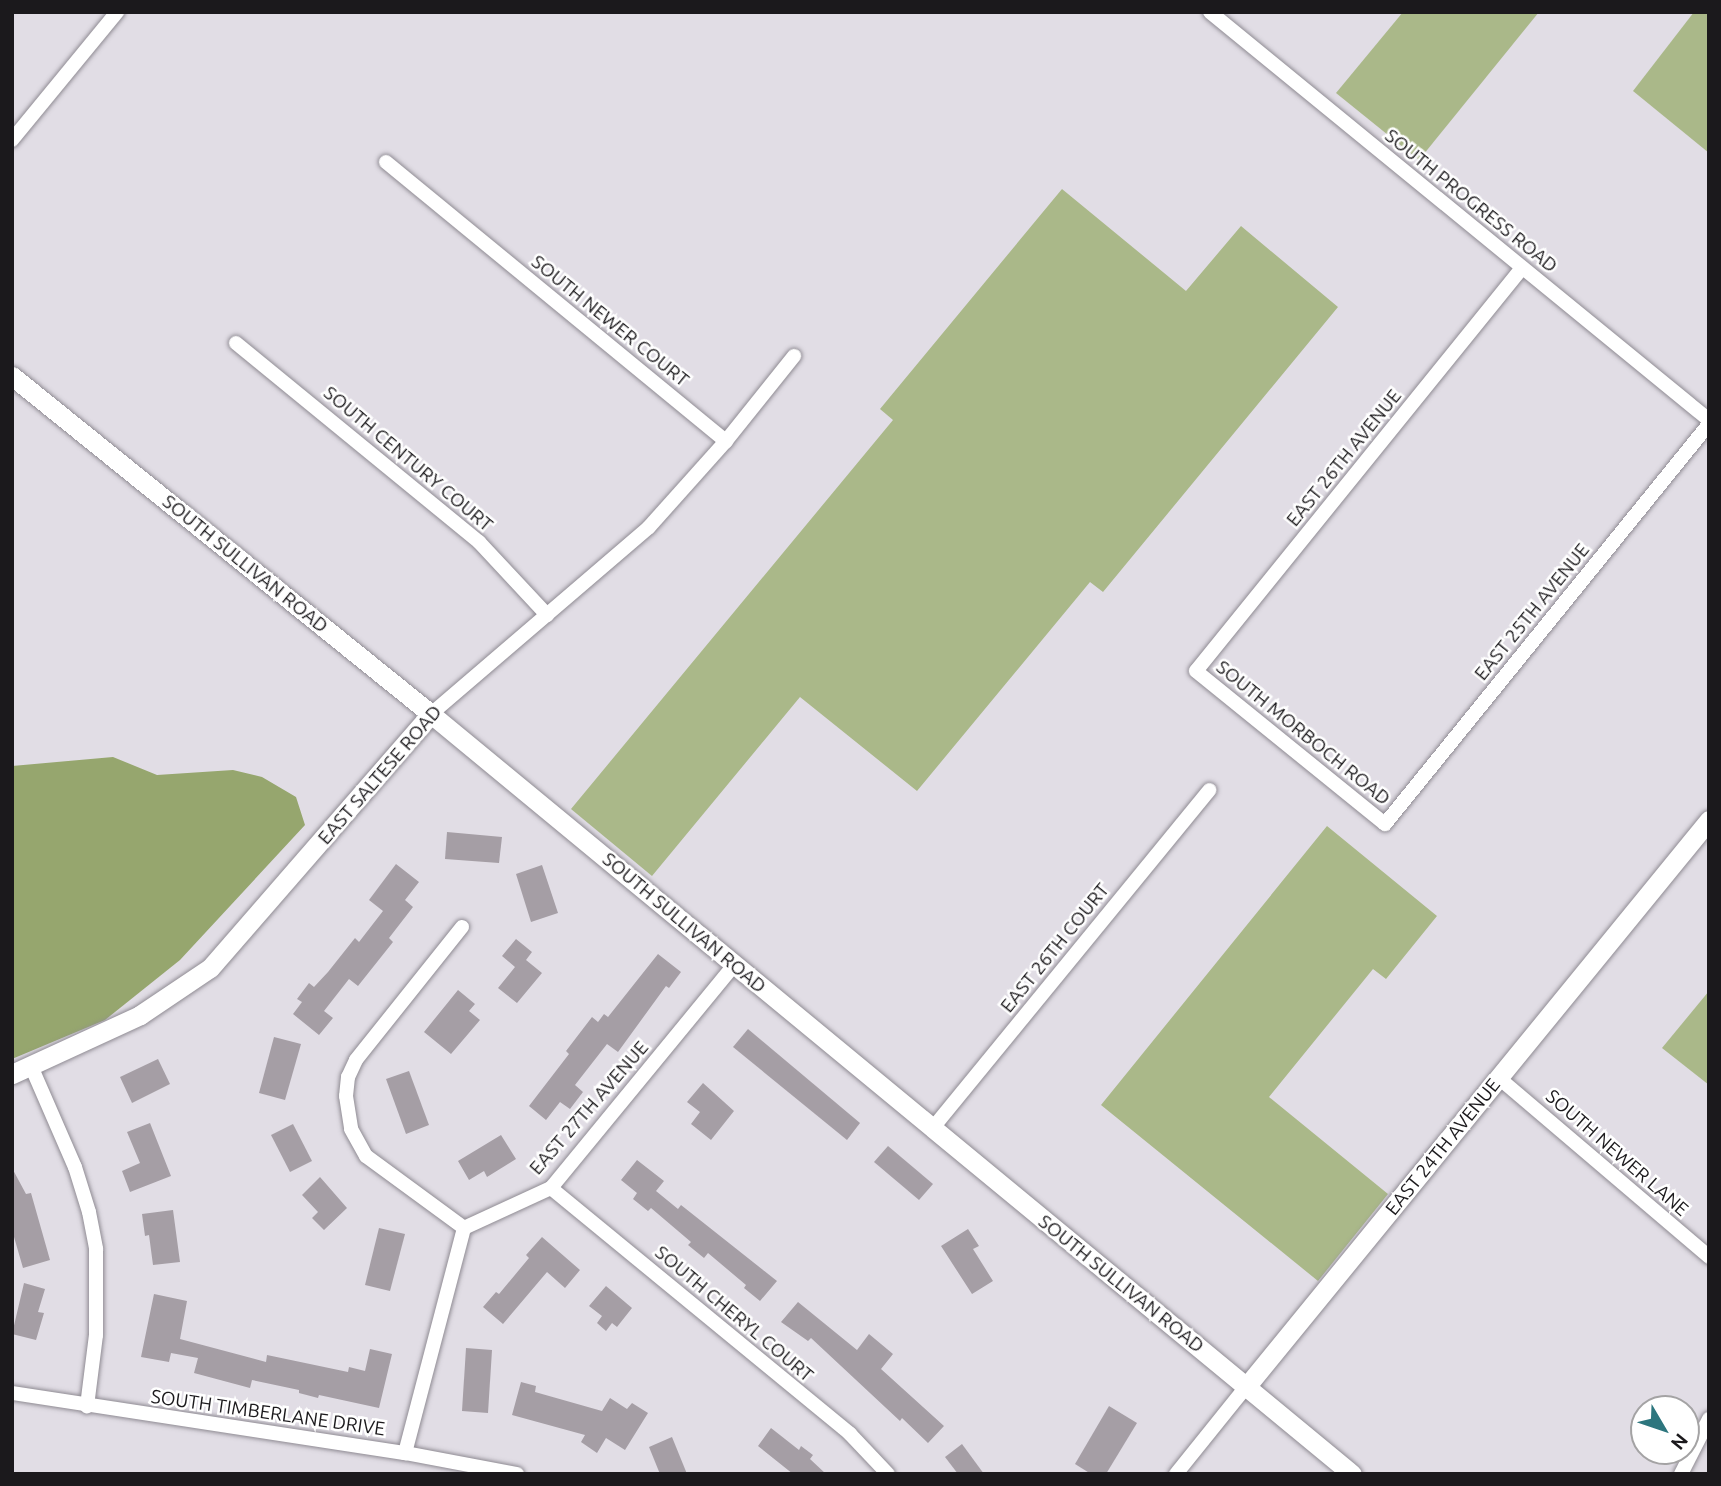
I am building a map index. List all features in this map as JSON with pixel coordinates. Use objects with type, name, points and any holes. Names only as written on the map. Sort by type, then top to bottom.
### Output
[{"type":"main road","name":"SOUTH SULLIVAN ROAD","points":[[12,376],[430,714],[1353,1474]]},
{"type":"main road","name":"EAST SALTESE ROAD","points":[[12,1074],[140,1015],[209,968],[430,714]]},
{"type":"main road","name":"EAST 24TH AVENUE","points":[[1246,1387],[1709,820]]},
{"type":"street","points":[[12,139],[117,12]]},
{"type":"street","name":"SOUTH PROGRESS ROAD","points":[[1210,12],[1709,422]]},
{"type":"street","name":"SOUTH NEWER COURT","points":[[386,162],[726,441]]},
{"type":"street","name":"EAST 26TH AVENUE","points":[[1196,671],[1522,268]]},
{"type":"street","name":"SOUTH CENTURY COURT","points":[[236,343],[479,542],[547,615]]},
{"type":"street","points":[[726,441],[794,356]]},
{"type":"street","name":"EAST 25TH AVENUE","points":[[1385,824],[1709,422]]},
{"type":"street","name":"EAST SALTESE ROAD","points":[[430,714],[649,527],[726,441]]},
{"type":"street","name":"SOUTH MORBOCH ROAD","points":[[1196,671],[1385,824]]},
{"type":"street","name":"EAST 26TH COURT","points":[[932,1129],[1209,790]]},
{"type":"street","points":[[405,1452],[464,1228],[366,1156],[351,1129],[346,1096],[348,1077],[356,1060],[462,927]]},
{"type":"street","name":"EAST 27TH AVENUE","points":[[464,1228],[551,1188],[734,965]]},
{"type":"street","points":[[31,1066],[75,1167],[89,1212],[96,1249],[96,1335],[87,1406]]},
{"type":"street","name":"SOUTH NEWER LANE","points":[[1499,1078],[1709,1257]]},
{"type":"street","name":"SOUTH CHERYL COURT","points":[[551,1188],[850,1434],[888,1474]]},
{"type":"street","name":"EAST 24TH AVENUE","points":[[1177,1474],[1246,1387]]},
{"type":"street","name":"SOUTH TIMBERLANE DRIVE","points":[[12,1394],[405,1452],[517,1474]]},
{"type":"street","points":[[1681,1474],[1709,1419]]},
{"type":"green space","points":[[1403,12],[1539,12],[1419,160],[1336,93]]},
{"type":"green space","points":[[1694,12],[1709,12],[1709,153],[1633,91]]},
{"type":"green space","points":[[1062,189],[1186,291],[1241,226],[1338,307],[1103,592],[1090,582],[917,791],[800,697],[652,876],[571,809],[893,420],[880,409]]},
{"type":"green space","points":[[113,757],[157,775],[233,770],[262,777],[296,797],[305,825],[180,960],[105,1020],[12,1059],[12,766]]},
{"type":"green space","points":[[1327,826],[1437,916],[1386,979],[1373,969],[1269,1097],[1388,1194],[1318,1281],[1101,1105]]},
{"type":"green space","points":[[1709,991],[1709,1085],[1662,1048]]},
{"type":"building","points":[[447,832],[502,837],[499,863],[445,859]]},
{"type":"building","points":[[396,864],[419,882],[405,900],[413,907],[389,938],[393,942],[358,986],[349,979],[324,1011],[333,1018],[319,1035],[293,1014],[302,1002],[297,999],[309,983],[314,987],[355,938],[359,942],[383,911],[369,900]]},
{"type":"building","points":[[542,865],[558,913],[531,922],[516,874]]},
{"type":"building","points":[[516,939],[532,952],[526,960],[542,973],[517,1003],[498,988],[515,967],[502,956]]},
{"type":"building","points":[[658,954],[681,972],[669,988],[666,986],[618,1052],[607,1044],[575,1085],[583,1092],[570,1109],[560,1102],[546,1120],[529,1106],[569,1054],[566,1051],[592,1017],[598,1022],[604,1014],[608,1017]]},
{"type":"building","points":[[458,990],[475,1004],[469,1011],[480,1020],[451,1054],[424,1032]]},
{"type":"building","points":[[748,1029],[860,1123],[847,1140],[733,1047]]},
{"type":"building","points":[[274,1037],[301,1044],[285,1100],[259,1093]]},
{"type":"building","points":[[158,1059],[170,1084],[132,1103],[120,1077]]},
{"type":"building","points":[[409,1071],[429,1125],[406,1134],[386,1079]]},
{"type":"building","points":[[703,1083],[734,1111],[711,1140],[691,1124],[700,1112],[687,1102]]},
{"type":"building","points":[[150,1123],[171,1176],[130,1192],[122,1171],[140,1163],[127,1132]]},
{"type":"building","points":[[293,1124],[312,1161],[290,1172],[271,1135]]},
{"type":"building","points":[[501,1135],[516,1159],[487,1177],[484,1171],[469,1180],[458,1161]]},
{"type":"building","points":[[888,1146],[933,1184],[919,1200],[874,1162]]},
{"type":"building","points":[[637,1160],[664,1181],[656,1191],[678,1209],[681,1205],[777,1281],[760,1301],[744,1288],[746,1285],[708,1253],[704,1258],[688,1245],[691,1242],[651,1208],[648,1211],[633,1199],[637,1193],[621,1180]]},
{"type":"building","points":[[12,1168],[26,1194],[31,1193],[50,1260],[23,1268],[12,1230]]},
{"type":"building","points":[[320,1177],[347,1208],[324,1230],[312,1218],[318,1212],[302,1195]]},
{"type":"building","points":[[173,1210],[180,1262],[153,1265],[149,1235],[145,1236],[142,1214]]},
{"type":"building","points":[[379,1228],[405,1234],[390,1291],[365,1285]]},
{"type":"building","points":[[968,1229],[979,1246],[973,1249],[993,1281],[972,1294],[941,1246]]},
{"type":"building","points":[[542,1237],[580,1270],[565,1288],[547,1272],[503,1324],[483,1307],[496,1292],[499,1294],[529,1258],[526,1255]]},
{"type":"building","points":[[24,1283],[45,1289],[38,1312],[44,1313],[36,1340],[12,1334]]},
{"type":"building","points":[[606,1286],[632,1308],[617,1327],[612,1323],[606,1331],[597,1323],[602,1316],[589,1306]]},
{"type":"building","points":[[154,1294],[187,1301],[180,1339],[266,1362],[267,1355],[348,1372],[349,1367],[365,1371],[370,1349],[392,1354],[379,1408],[319,1395],[318,1398],[299,1393],[299,1390],[252,1380],[250,1388],[194,1373],[198,1358],[171,1353],[169,1362],[141,1357]]},
{"type":"building","points":[[798,1302],[857,1350],[869,1334],[893,1354],[881,1369],[944,1426],[928,1443],[902,1418],[900,1421],[811,1338],[808,1341],[781,1322]]},
{"type":"building","points":[[466,1348],[492,1350],[488,1413],[462,1411]]},
{"type":"building","points":[[521,1382],[536,1386],[535,1392],[602,1411],[610,1398],[627,1409],[632,1403],[648,1413],[625,1450],[606,1438],[597,1453],[581,1442],[585,1435],[512,1415]]},
{"type":"building","points":[[1109,1406],[1137,1423],[1106,1474],[1091,1474],[1075,1464]]},
{"type":"building","points":[[771,1428],[799,1450],[801,1446],[813,1455],[810,1459],[826,1474],[793,1474],[758,1446]]},
{"type":"building","points":[[672,1437],[687,1474],[660,1474],[649,1447]]},
{"type":"building","points":[[962,1444],[984,1474],[958,1474],[945,1457]]}]
